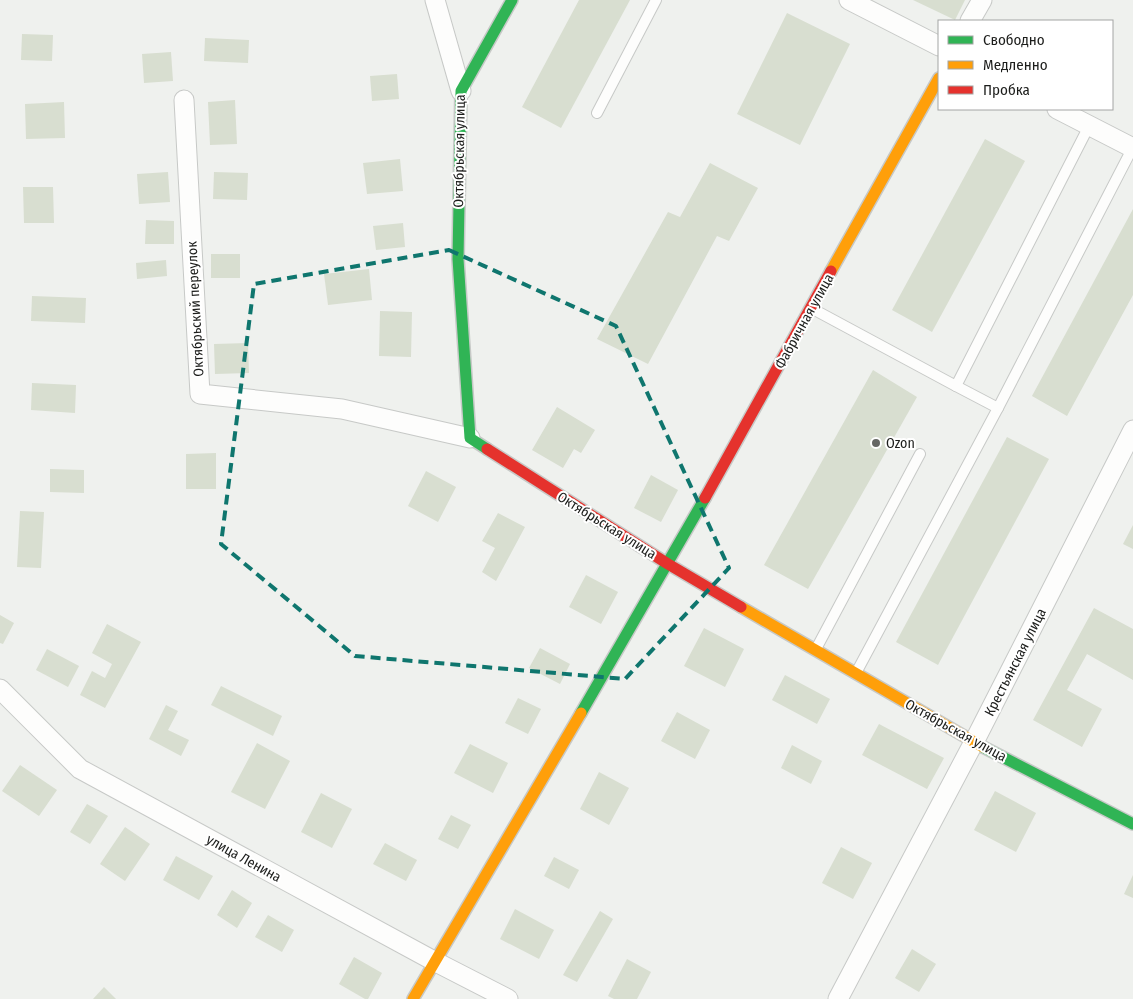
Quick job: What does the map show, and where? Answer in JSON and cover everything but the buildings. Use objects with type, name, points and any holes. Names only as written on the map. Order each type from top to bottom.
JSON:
[{"type":"street","name":"Октябрьская улица","points":[[435,0],[461,91],[458,259],[470,438],[668,564],[974,742],[1133,824]]},
{"type":"street","points":[[461,91],[512,0]]},
{"type":"street","points":[[849,0],[938,45]]},
{"type":"street","points":[[971,20],[982,0]]},
{"type":"street","name":"Фабричная улица","points":[[413,999],[668,564],[938,80]]},
{"type":"street","name":"Октябрьский переулок","points":[[184,100],[200,394],[342,409],[470,438]]},
{"type":"street","points":[[1059,110],[1133,148]]},
{"type":"street","name":"Крестьянская улица","points":[[838,999],[974,742],[1133,430]]},
{"type":"street","name":"улица Ленина","points":[[0,689],[80,769],[434,961],[508,999]]},
{"type":"lane","points":[[597,113],[656,0]]},
{"type":"lane","points":[[956,386],[1089,126]]},
{"type":"lane","points":[[856,673],[998,408],[1133,148]]},
{"type":"lane","points":[[811,308],[998,408]]},
{"type":"lane","points":[[816,650],[920,454]]},
{"type":"highlighted area","points":[[449,250],[616,326],[729,568],[625,679],[355,656],[221,544],[254,284]]},
{"type":"traffic: fast","points":[[487,449],[470,438],[458,259],[461,91],[512,0]]},
{"type":"traffic: fast","points":[[581,713],[705,498]]},
{"type":"traffic: fast","points":[[983,747],[1133,824]]},
{"type":"traffic: slow","points":[[831,271],[938,80]]},
{"type":"traffic: slow","points":[[741,607],[983,747]]},
{"type":"traffic: slow","points":[[413,999],[581,713]]},
{"type":"traffic: jam","points":[[705,498],[831,271]]},
{"type":"traffic: jam","points":[[487,449],[668,564],[741,607]]},
{"type":"place","name":"Ozon","points":[[876,443]]}]
